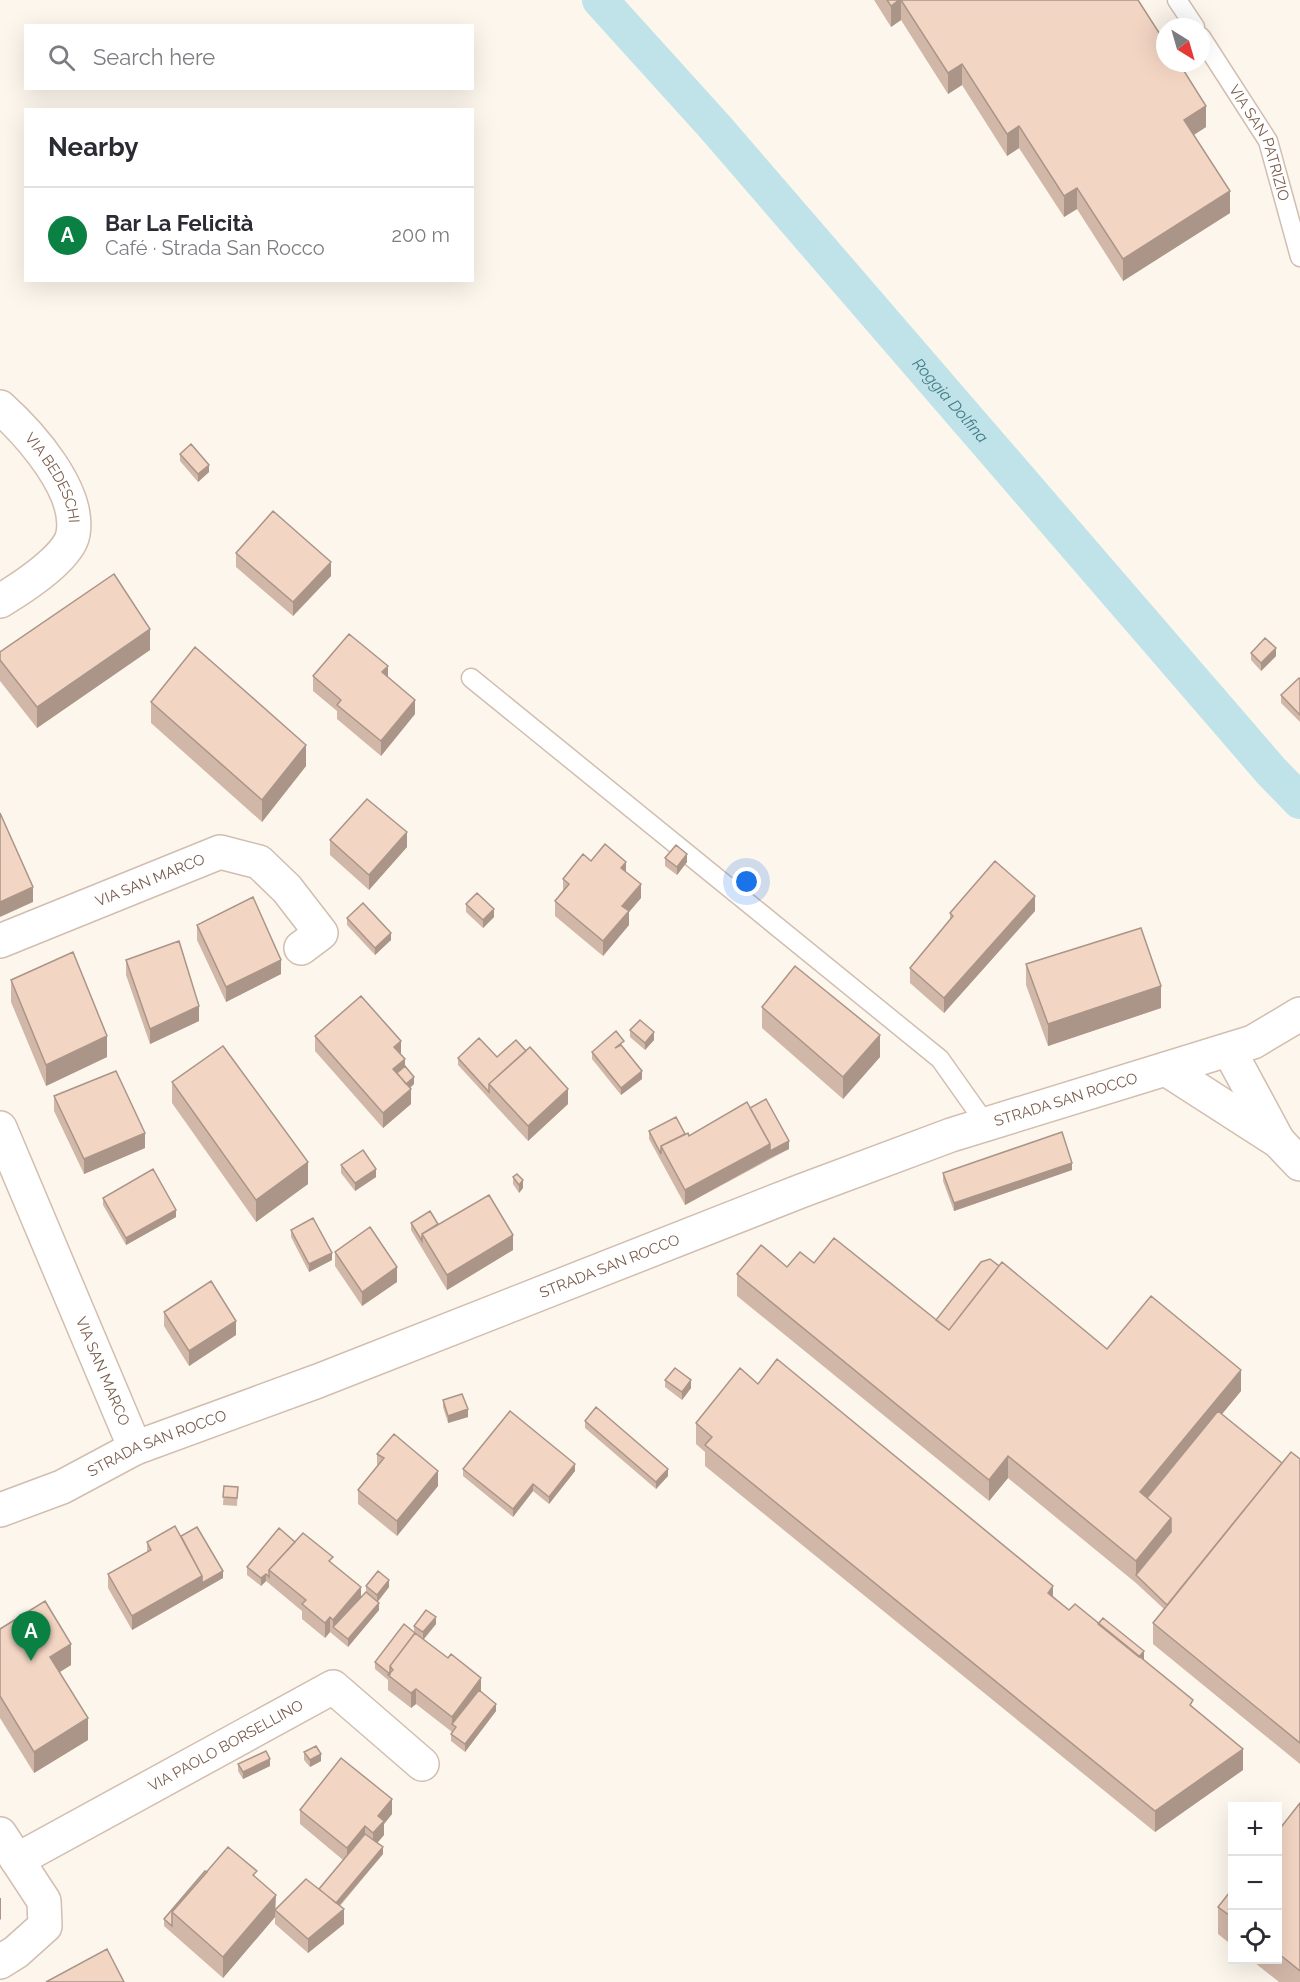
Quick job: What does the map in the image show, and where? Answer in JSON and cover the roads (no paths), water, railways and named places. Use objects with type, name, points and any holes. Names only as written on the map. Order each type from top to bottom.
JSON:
[{"type":"street","name":"VIA BEDESCHI","points":[[0,408],[39,448],[59,476],[70,502],[73,535],[54,562],[0,601]]},
{"type":"street","name":"VIA SAN MARCO","points":[[0,941],[220,852],[259,862],[287,889],[321,933],[301,948]]},
{"type":"street","name":"STRADA SAN ROCCO","points":[[0,1510],[62,1487],[135,1448],[318,1381],[801,1191],[986,1124],[1253,1042],[1300,1014]]},
{"type":"street","points":[[1229,1050],[1289,1153]]},
{"type":"street","points":[[1167,1069],[1289,1153]]},
{"type":"street","name":"VIA SAN MARCO","points":[[0,1128],[135,1448]]},
{"type":"street","name":"STRADA SAN ROCCO","points":[[0,1536],[62,1487]]},
{"type":"street","name":"VIA PAOLO BORSELLINO","points":[[9,1847],[333,1687],[422,1764]]},
{"type":"street","points":[[0,1962],[16,1952],[45,1926],[44,1901],[9,1847]]},
{"type":"lane","points":[[1177,0],[1189,18]]},
{"type":"lane","name":"VIA SAN PATRIZIO","points":[[1210,51],[1268,141],[1300,257]]},
{"type":"lane","points":[[471,678],[940,1059],[986,1124]]},
{"type":"waterway","name":"Roggia Dolfina","points":[[600,0],[715,127],[1271,771],[1300,801]]},
{"type":"place","name":"Bar La Felicità","points":[[31,1661]]}]
